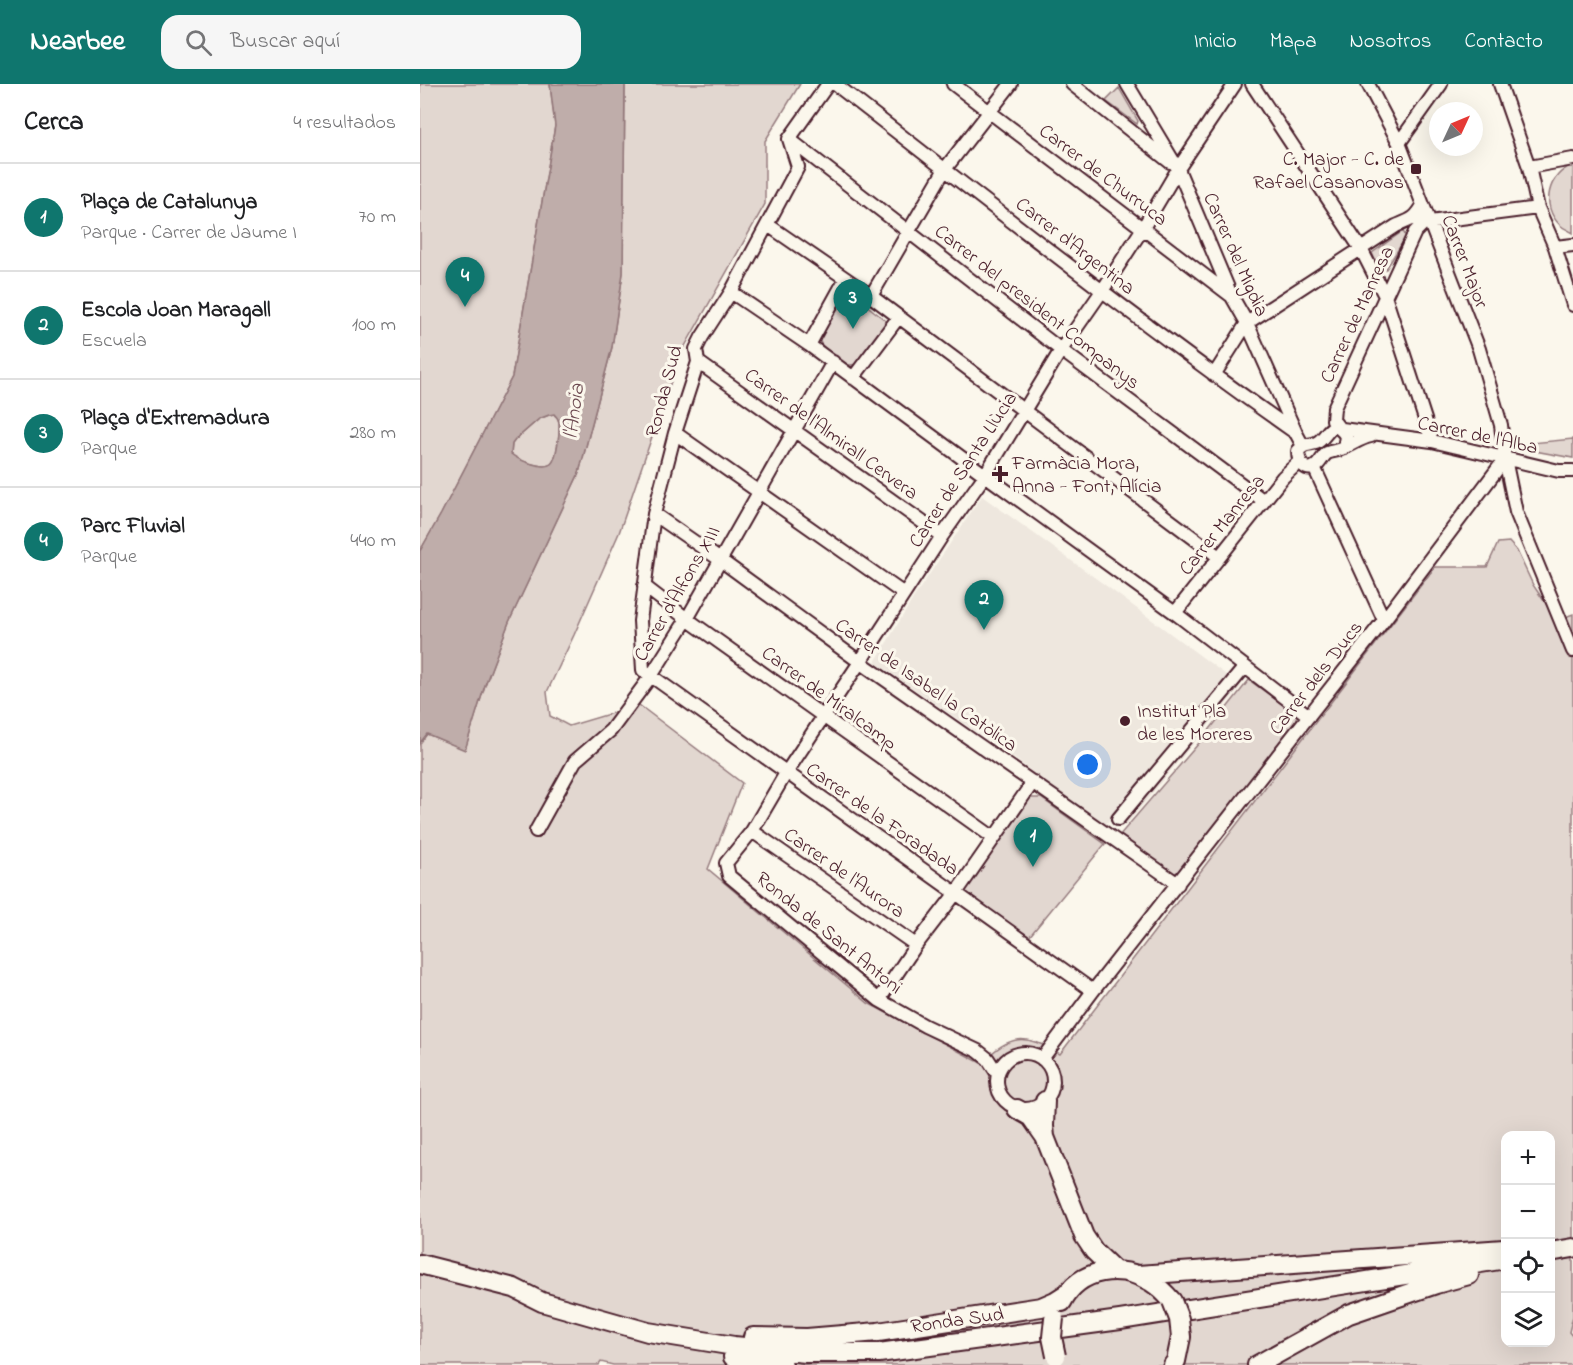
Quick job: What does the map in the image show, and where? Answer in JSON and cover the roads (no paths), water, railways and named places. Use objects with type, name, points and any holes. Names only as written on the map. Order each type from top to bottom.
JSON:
[{"type":"highway","points":[[1045,1101],[1045,1137]]},
{"type":"highway","points":[[1017,1109],[1031,1118],[1045,1137],[1084,1236],[1087,1253],[1082,1279]]},
{"type":"highway","points":[[1084,1236],[1094,1251],[1114,1270]]},
{"type":"highway","points":[[1138,1275],[1501,1248]]},
{"type":"highway","name":"Ronda Sud","points":[[420,1264],[514,1288],[542,1302],[648,1332],[734,1346],[806,1353],[879,1353],[1120,1320],[1501,1260]]},
{"type":"highway","points":[[1257,1365],[1349,1314],[1436,1284],[1501,1269]]},
{"type":"highway","points":[[542,1302],[734,1336],[807,1338],[878,1332],[1041,1307],[1055,1302],[1082,1279],[1099,1272],[1114,1270],[1138,1275],[1153,1282],[1172,1301],[1179,1318],[1181,1337],[1173,1365]]},
{"type":"highway","points":[[1058,1361],[1052,1337],[1054,1318],[1066,1294]]},
{"type":"highway","points":[[542,1302],[622,1335],[729,1357],[783,1365]]},
{"type":"street","points":[[789,139],[828,84]]},
{"type":"street","name":"Carrer d'Argentina","points":[[835,84],[1102,291],[1296,433]]},
{"type":"street","name":"Carrer de Churruca","points":[[953,84],[1231,295]]},
{"type":"street","points":[[871,296],[945,169],[1011,84]]},
{"type":"street","points":[[1072,84],[1178,169]]},
{"type":"street","name":"Carrer del Migdia","points":[[1127,84],[1178,169],[1231,295],[1247,323],[1303,446]]},
{"type":"street","name":"Carrer de Santa Llùcia","points":[[729,876],[726,863],[752,831],[786,773],[942,536],[985,475],[1061,350],[1102,291],[1178,169],[1235,84]]},
{"type":"street","points":[[1252,84],[1361,249],[1385,296],[1432,441]]},
{"type":"street","name":"Carrer Major","points":[[1368,84],[1399,143],[1479,349],[1501,425],[1505,459],[1516,512],[1573,651]]},
{"type":"street","points":[[1399,143],[1441,84]]},
{"type":"street","points":[[1500,84],[1529,167],[1538,208],[1555,247],[1573,305]]},
{"type":"street","name":"Ronda Sud","points":[[651,676],[643,670],[640,621],[644,586],[654,514],[675,433],[698,362],[696,349],[731,292],[798,167],[789,139]]},
{"type":"street","name":"Carrer del president Companys","points":[[789,139],[1061,350],[1264,501]]},
{"type":"street","points":[[1529,167],[1573,159]]},
{"type":"street","points":[[1214,375],[1247,323],[1396,226],[1419,214],[1423,205]]},
{"type":"street","points":[[1429,220],[1538,208]]},
{"type":"street","name":"Carrer de Manresa","points":[[1344,448],[1347,436],[1333,420],[1334,408],[1415,232],[1429,220]]},
{"type":"street","points":[[768,225],[871,296],[1219,557]]},
{"type":"street","points":[[1396,226],[1409,227],[1415,232]]},
{"type":"street","points":[[1555,247],[1573,245]]},
{"type":"street","points":[[809,345],[845,280]]},
{"type":"street","points":[[731,292],[809,345],[1175,613],[1309,716]]},
{"type":"street","points":[[853,378],[898,318]]},
{"type":"street","name":"Carrer de l'Almirall Cervera","points":[[698,362],[942,536]]},
{"type":"street","name":"Carrer d'Alfons XIII","points":[[536,831],[574,761],[611,730],[651,676],[687,619],[832,362]]},
{"type":"street","points":[[1340,429],[1331,428],[1319,441],[1303,446],[1298,451],[1299,462],[1304,467],[1314,467],[1384,620]]},
{"type":"street","name":"Carrer de l'Alba","points":[[1340,429],[1432,441],[1559,471],[1573,471]]},
{"type":"street","points":[[675,433],[904,594]]},
{"type":"street","name":"Carrer de l'Alba","points":[[1314,467],[1326,454],[1344,448],[1354,441],[1376,435]]},
{"type":"street","name":"Carrer dels Ducs","points":[[1042,1059],[1384,620],[1505,459]]},
{"type":"street","name":"Carrer Manresa","points":[[1175,613],[1283,477],[1299,462]]},
{"type":"street","name":"Carrer de Isabel la Catòlica","points":[[654,514],[860,662],[1178,884]]},
{"type":"street","name":"Carrer de Miralcamp","points":[[644,586],[994,838]]},
{"type":"street","points":[[1118,819],[1244,668]]},
{"type":"street","name":"Carrer de la Foradada","points":[[651,676],[1093,991]]},
{"type":"street","points":[[879,1000],[1033,782]]},
{"type":"street","name":"Carrer de l'Aurora","points":[[752,831],[916,945]]},
{"type":"street","name":"Ronda de Sant Antoni","points":[[729,876],[879,1000],[925,1026],[978,1051],[988,1059],[997,1073]]},
{"type":"street","points":[[1016,1054],[1034,1054],[1042,1059],[1052,1074],[1051,1093],[1045,1101],[1032,1109],[1017,1109],[1009,1105],[1002,1099],[996,1082],[1001,1065],[1016,1054]]},
{"type":"water","name":"l'Anoia","points":[[550,84],[625,84],[623,273],[612,347],[579,473],[509,622],[485,685],[465,750],[427,734],[420,743],[420,551],[512,377],[555,126]],"holes":[[[554,414],[559,422],[555,457],[551,464],[537,465],[511,454],[515,440],[539,419]]]},
{"type":"place","name":"C. Major - C. de Rafael Casanovas","points":[[1416,169]]},
{"type":"place","name":"Parc Fluvial","points":[[465,307]]},
{"type":"place","name":"Plaça d'Extremadura","points":[[853,329]]},
{"type":"place","name":"Farmàcia Mora, Anna - Font, Alícia","points":[[1000,474]]},
{"type":"place","name":"Escola Joan Maragall","points":[[984,630]]},
{"type":"place","name":"Institut Pla de les Moreres","points":[[1125,721]]},
{"type":"place","name":"Plaça de Catalunya","points":[[1033,867]]}]
